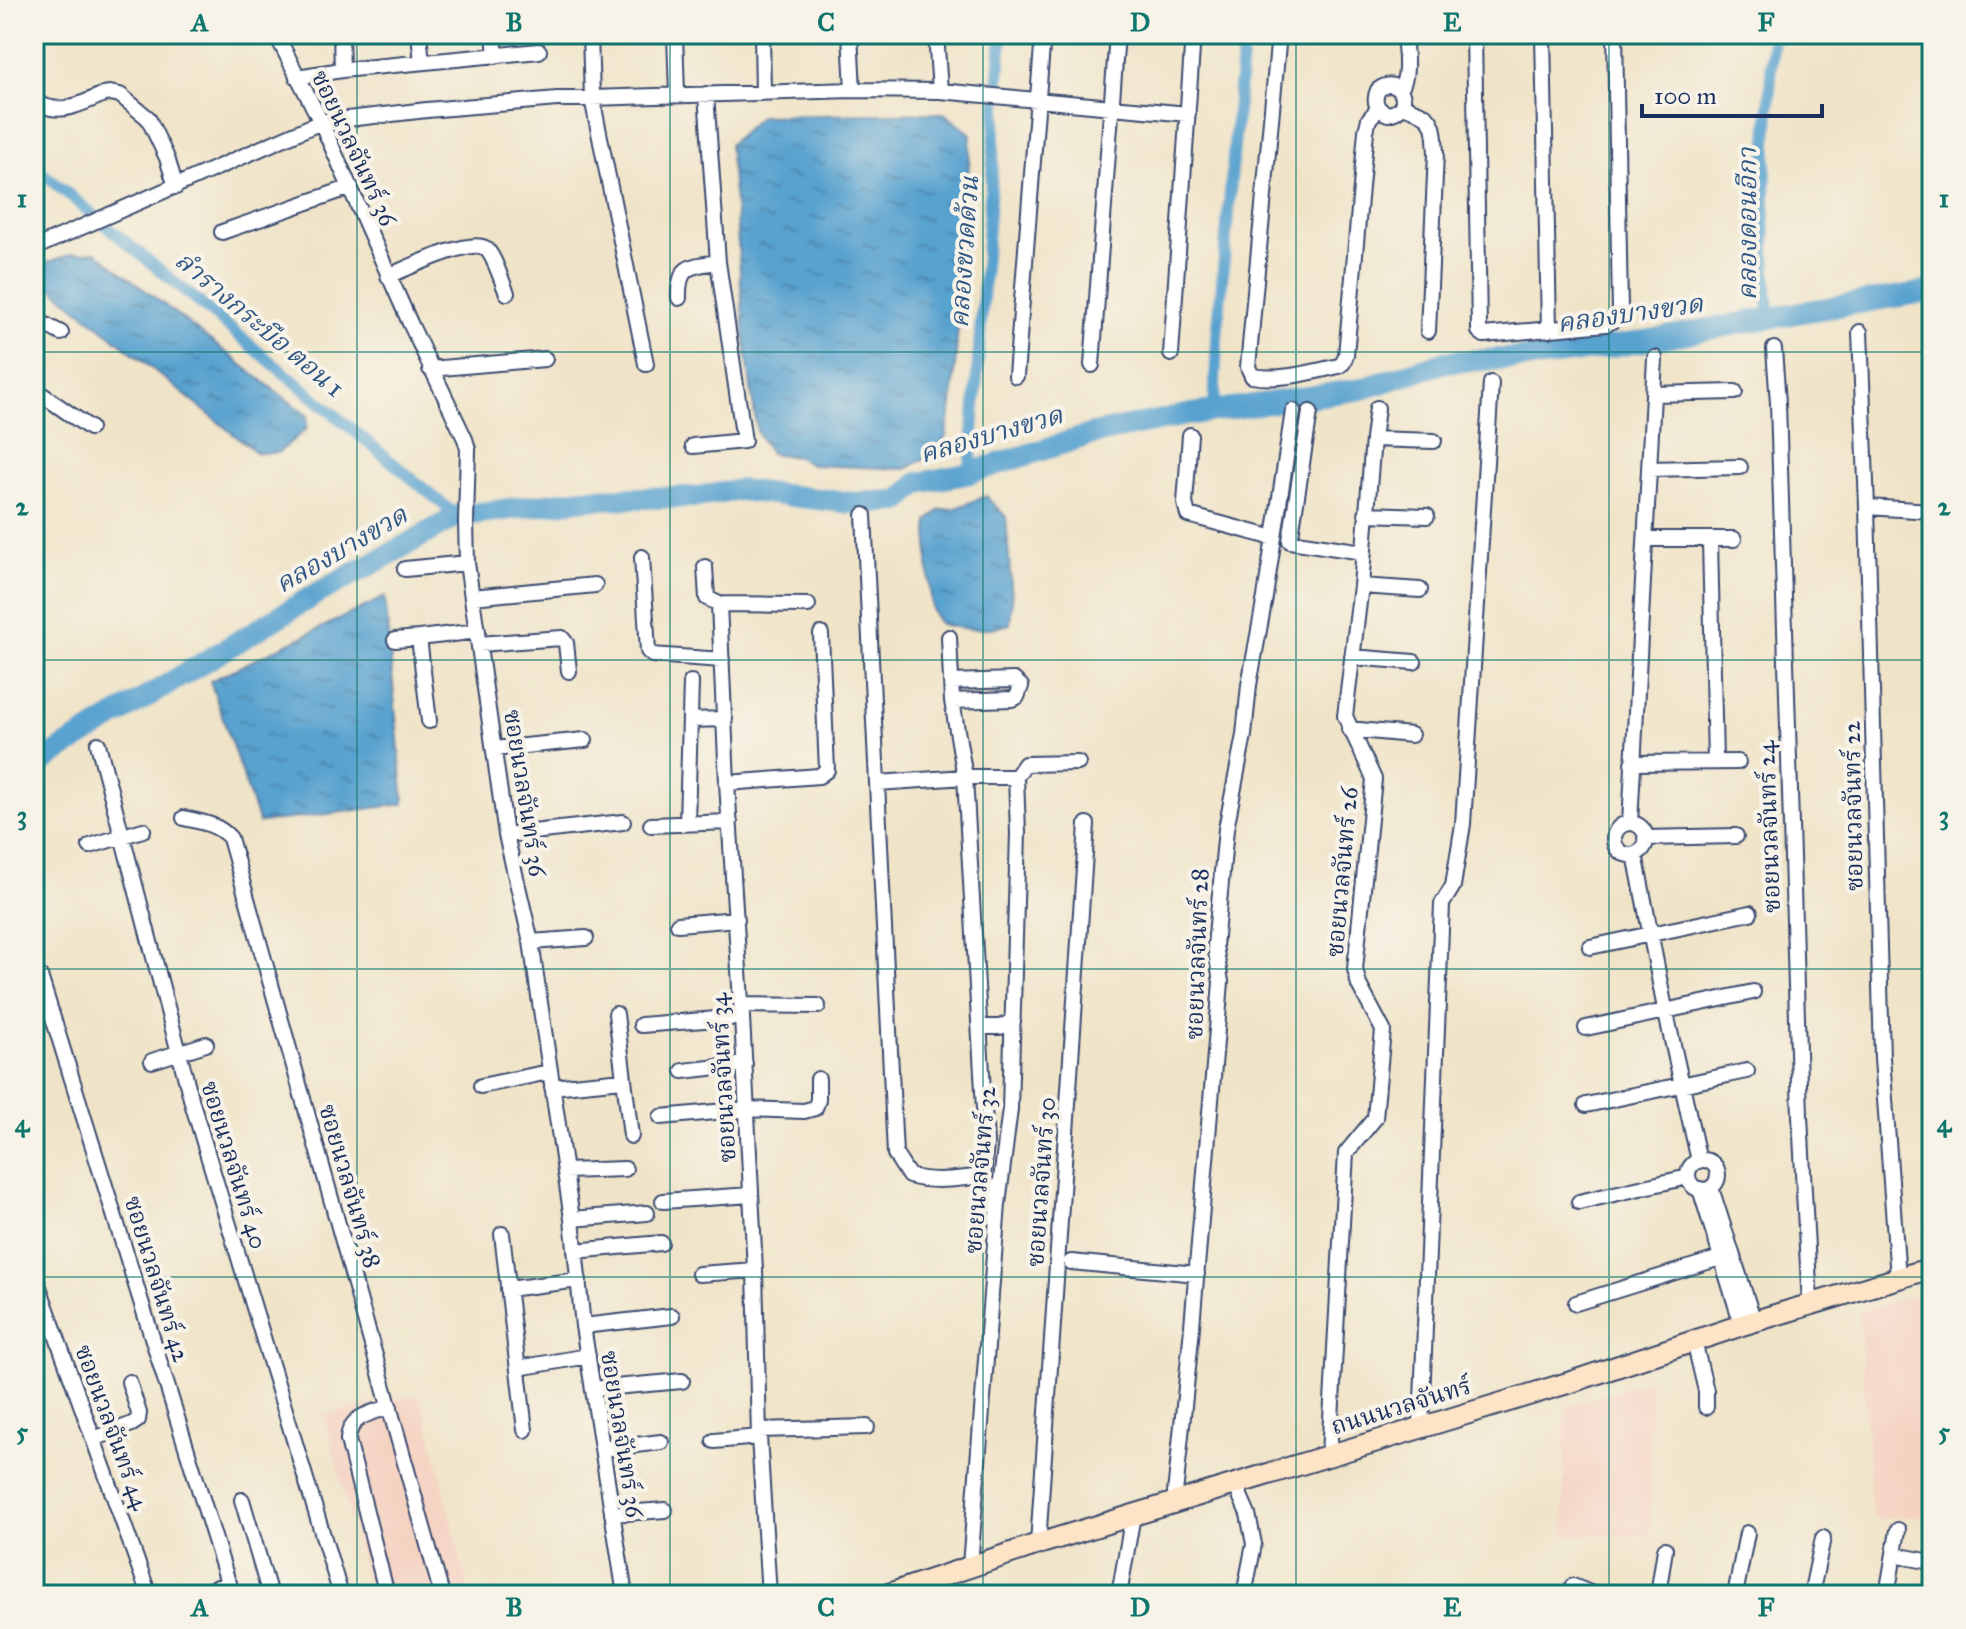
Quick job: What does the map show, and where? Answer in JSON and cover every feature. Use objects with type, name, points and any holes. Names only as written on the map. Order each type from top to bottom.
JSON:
[{"type":"main road","name":"ถนนนวลจันทร์","points":[[891,1594],[1038,1544],[1571,1382],[1932,1268]]},
{"type":"street","name":"ซอยนวลจันทร์ 36","points":[[276,34],[321,122],[430,369],[465,439],[468,461],[467,563],[506,835],[531,942],[572,1219],[583,1326],[625,1595]]},
{"type":"street","points":[[341,34],[342,70]]},
{"type":"street","points":[[419,34],[422,62]]},
{"type":"street","points":[[494,34],[496,56]]},
{"type":"street","points":[[590,34],[592,98],[646,364]]},
{"type":"street","points":[[675,34],[677,94]]},
{"type":"street","points":[[762,34],[763,93]]},
{"type":"street","points":[[850,34],[853,90]]},
{"type":"street","points":[[936,34],[940,91]]},
{"type":"street","points":[[1016,376],[1043,34]]},
{"type":"street","points":[[1092,365],[1117,34]]},
{"type":"street","points":[[1171,354],[1193,34]]},
{"type":"street","points":[[1279,34],[1248,367],[1252,376],[1279,377],[1307,373],[1343,363],[1366,131],[1369,119],[1378,109]]},
{"type":"street","points":[[1400,90],[1406,73],[1404,34]]},
{"type":"street","points":[[1474,34],[1479,331],[1484,335],[1606,324],[1618,318],[1615,34]]},
{"type":"street","points":[[1543,34],[1549,330]]},
{"type":"street","points":[[297,77],[539,51]]},
{"type":"street","points":[[1389,85],[1400,90],[1404,101],[1398,111],[1388,114],[1378,109],[1375,103],[1378,90],[1389,85]]},
{"type":"street","points":[[34,248],[321,122],[557,99],[853,90],[940,91],[1188,114]]},
{"type":"street","points":[[34,100],[49,109],[63,110],[104,94],[120,95],[148,118],[167,158],[176,187]]},
{"type":"street","points":[[693,446],[744,441],[718,262],[706,94]]},
{"type":"street","points":[[1402,106],[1424,113],[1435,133],[1428,331]]},
{"type":"street","points":[[222,232],[351,187]]},
{"type":"street","points":[[388,276],[448,252],[477,245],[490,253],[507,293]]},
{"type":"street","points":[[679,298],[679,283],[684,270],[718,262]]},
{"type":"street","points":[[34,319],[61,333]]},
{"type":"street","name":"ซอยนวลจันทร์ 22","points":[[1860,332],[1882,1058],[1898,1278]]},
{"type":"street","name":"ซอยนวลจันทร์ 24","points":[[1774,349],[1810,1305]]},
{"type":"street","points":[[1630,823],[1655,358]]},
{"type":"street","points":[[430,369],[545,359]]},
{"type":"street","points":[[1421,1426],[1442,904],[1453,886],[1463,824],[1491,383]]},
{"type":"street","points":[[34,389],[90,428]]},
{"type":"street","points":[[1653,394],[1735,392]]},
{"type":"street","name":"ซอยนวลจันทร์ 26","points":[[1329,1455],[1346,1153],[1375,1118],[1383,1030],[1359,985],[1355,969],[1374,779],[1345,716],[1361,586],[1377,408]]},
{"type":"street","name":"ซอยนวลจันทร์ 28","points":[[1174,1503],[1221,982],[1215,946],[1220,884],[1226,829],[1244,735],[1249,685],[1293,411]]},
{"type":"street","points":[[1310,412],[1290,541],[1363,552]]},
{"type":"street","points":[[1190,435],[1185,500],[1188,515],[1274,538]]},
{"type":"street","points":[[1373,439],[1434,441]]},
{"type":"street","points":[[1649,469],[1740,467]]},
{"type":"street","points":[[1867,507],[1932,511]]},
{"type":"street","points":[[1366,514],[1427,516]]},
{"type":"street","points":[[864,515],[895,1154],[909,1176],[914,1178],[950,1180],[983,1176]]},
{"type":"street","points":[[1646,539],[1734,539]]},
{"type":"street","points":[[1710,540],[1715,762]]},
{"type":"street","points":[[642,557],[648,651],[657,656],[722,660]]},
{"type":"street","points":[[405,569],[467,563]]},
{"type":"street","name":"ซอยนวลจันทร์ 34","points":[[705,567],[707,598],[719,604],[745,1064],[759,1434],[769,1595]]},
{"type":"street","points":[[472,597],[595,585]]},
{"type":"street","points":[[1361,586],[1420,590]]},
{"type":"street","points":[[719,604],[808,605]]},
{"type":"street","points":[[727,783],[819,776],[827,770],[821,634]]},
{"type":"street","points":[[949,637],[952,701],[965,777],[986,1143],[983,1176],[998,1204]]},
{"type":"street","points":[[419,638],[429,721]]},
{"type":"street","points":[[395,640],[562,638],[566,643],[569,671]]},
{"type":"street","points":[[1352,657],[1414,662]]},
{"type":"street","points":[[951,682],[1014,680],[1021,686],[1017,697],[1012,699],[952,701]]},
{"type":"street","points":[[687,823],[691,682]]},
{"type":"street","points":[[690,720],[725,719]]},
{"type":"street","points":[[1349,729],[1411,735]]},
{"type":"street","points":[[494,749],[585,740]]},
{"type":"street","name":"ซอยนวลจันทร์ 40","points":[[98,744],[178,1053],[341,1595]]},
{"type":"street","points":[[1632,763],[1738,762]]},
{"type":"street","points":[[878,783],[1016,777],[1025,764],[1078,763]]},
{"type":"street","name":"ซอยนวลจันทร์ 32","points":[[970,1566],[998,1204],[1010,1109],[1018,833],[1016,777]]},
{"type":"street","name":"ซอยนวลจันทร์ 38","points":[[184,818],[212,825],[230,838],[442,1595]]},
{"type":"street","points":[[506,835],[623,822]]},
{"type":"street","points":[[651,825],[730,822]]},
{"type":"street","points":[[1630,823],[1641,827],[1645,838],[1643,847],[1635,854],[1624,853],[1614,841],[1616,830],[1630,823]]},
{"type":"street","name":"ซอยนวลจันทร์ 30","points":[[1038,1544],[1087,824]]},
{"type":"street","points":[[90,846],[143,830]]},
{"type":"street","points":[[1645,838],[1736,836]]},
{"type":"street","points":[[1635,854],[1699,1161]]},
{"type":"street","points":[[1590,947],[1750,913]]},
{"type":"street","points":[[678,924],[737,919]]},
{"type":"street","points":[[531,942],[586,938]]},
{"type":"street","name":"ซอยนวลจันทร์ 42","points":[[40,976],[231,1589]]},
{"type":"street","points":[[1586,1028],[1753,992]]},
{"type":"street","points":[[641,1025],[742,1011],[818,1006]]},
{"type":"street","points":[[616,1014],[631,1136]]},
{"type":"street","points":[[980,1027],[1000,1027],[1013,1021]]},
{"type":"street","points":[[152,1061],[206,1044]]},
{"type":"street","points":[[683,1071],[745,1064]]},
{"type":"street","points":[[1586,1105],[1747,1071]]},
{"type":"street","points":[[481,1086],[549,1072]]},
{"type":"street","points":[[661,1117],[747,1109],[804,1111],[815,1108],[818,1079]]},
{"type":"street","points":[[552,1087],[623,1080]]},
{"type":"street","points":[[1699,1161],[1711,1162],[1717,1170],[1717,1180],[1705,1188],[1693,1186],[1688,1177],[1690,1168],[1699,1161]]},
{"type":"street","points":[[565,1171],[625,1169]]},
{"type":"street","points":[[1579,1202],[1688,1177]]},
{"type":"street","points":[[1705,1188],[1720,1258],[1748,1324]]},
{"type":"street","points":[[1705,1188],[1748,1324]]},
{"type":"street","points":[[663,1201],[751,1195]]},
{"type":"street","points":[[572,1219],[647,1213]]},
{"type":"street","points":[[502,1234],[525,1430]]},
{"type":"street","points":[[575,1251],[661,1243]]},
{"type":"street","points":[[1576,1303],[1720,1258]]},
{"type":"street","points":[[1071,1262],[1197,1274]]},
{"type":"street","points":[[699,1274],[755,1270]]},
{"type":"street","name":"ซอยนวลจันทร์ 44","points":[[34,1273],[149,1595]]},
{"type":"street","points":[[508,1289],[579,1280]]},
{"type":"street","points":[[583,1326],[672,1316]]},
{"type":"street","points":[[1694,1341],[1706,1391],[1706,1407]]},
{"type":"street","points":[[518,1368],[588,1356]]},
{"type":"street","points":[[593,1389],[682,1381]]},
{"type":"street","points":[[94,1439],[138,1420],[139,1413],[129,1382]]},
{"type":"street","points":[[387,1595],[348,1440],[350,1428],[356,1421],[390,1407]]},
{"type":"street","points":[[714,1441],[759,1434],[867,1427]]},
{"type":"street","points":[[602,1449],[661,1442]]},
{"type":"street","points":[[1235,1484],[1248,1514],[1254,1544],[1244,1595]]},
{"type":"street","points":[[242,1500],[270,1595]]},
{"type":"street","points":[[612,1514],[665,1510]]},
{"type":"street","points":[[1119,1595],[1133,1515]]},
{"type":"street","points":[[1887,1595],[1898,1530]]},
{"type":"street","points":[[1735,1595],[1747,1533]]},
{"type":"street","points":[[1811,1595],[1823,1538]]},
{"type":"street","points":[[1658,1595],[1665,1549]]},
{"type":"street","points":[[1894,1555],[1932,1562]]},
{"type":"street","points":[[1573,1586],[1595,1595]]},
{"type":"street","points":[[196,1595],[231,1589]]},
{"type":"shaded area","points":[[1932,1290],[1932,1515],[1872,1519],[1859,1312]]},
{"type":"shaded area","points":[[1650,1381],[1650,1535],[1563,1535],[1565,1407]]},
{"type":"shaded area","points":[[421,1395],[470,1595],[370,1595],[324,1415]]},
{"type":"water","points":[[944,113],[971,134],[952,405],[946,436],[935,453],[906,469],[811,465],[797,457],[770,453],[757,432],[745,342],[729,145],[760,116]]},
{"type":"water","points":[[96,252],[308,416],[306,429],[278,453],[257,453],[37,276],[43,264],[71,254]]},
{"type":"water","points":[[986,496],[1006,517],[1012,599],[1010,624],[975,629],[940,624],[932,611],[928,521],[940,510],[956,508]]},
{"type":"water","points":[[385,597],[404,804],[259,823],[210,681]]},
{"type":"waterway","name":"คลองขวดด้วน","points":[[970,473],[1002,34]]},
{"type":"waterway","points":[[1214,410],[1217,338],[1244,34]]},
{"type":"waterway","name":"คลองดอนอีกา","points":[[1770,318],[1765,212],[1773,34]]},
{"type":"waterway","name":"ลำรางกระบือ ตอน 1","points":[[34,166],[457,516]]},
{"type":"waterway","name":"คลองบางขวด","points":[[34,768],[316,594],[457,516],[585,499],[696,497],[739,490],[852,503],[899,501],[918,483],[966,474],[1093,434],[1186,415],[1362,389],[1445,362],[1541,357],[1617,346],[1932,291]]}]
